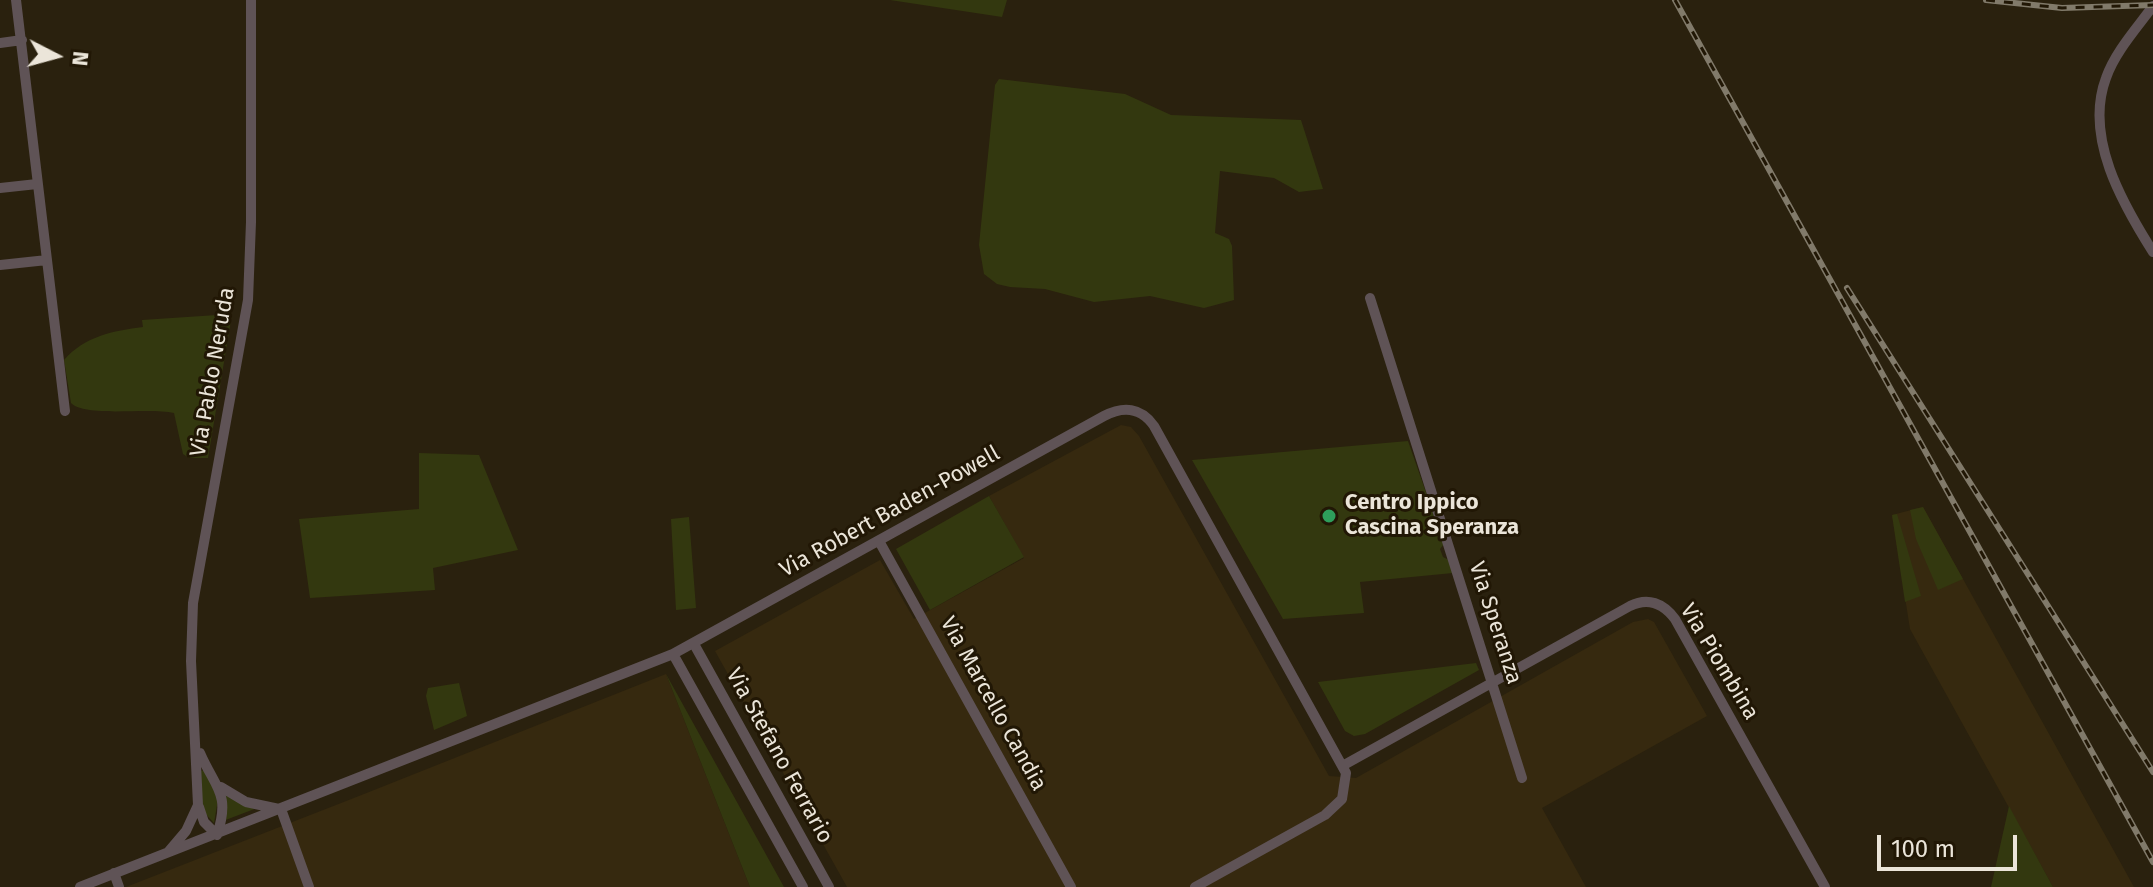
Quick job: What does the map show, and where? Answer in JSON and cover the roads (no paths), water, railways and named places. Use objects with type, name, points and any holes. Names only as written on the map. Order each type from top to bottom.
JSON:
[{"type":"street","points":[[16,0],[65,411]]},
{"type":"street","name":"Via Pablo Neruda","points":[[198,805],[198,748],[191,661],[193,603],[242,343],[249,279],[251,0]]},
{"type":"street","points":[[2153,6],[2107,76],[2098,122],[2105,155],[2153,252]]},
{"type":"street","points":[[0,43],[22,40]]},
{"type":"street","points":[[0,188],[37,184]]},
{"type":"street","points":[[0,265],[47,260]]},
{"type":"street","name":"Via Speranza","points":[[1370,298],[1522,778]]},
{"type":"street","name":"Via Robert Baden-Powell","points":[[80,887],[673,654],[1108,413],[1124,409],[1138,412],[1151,422],[1344,765]]},
{"type":"street","name":"Via Marcello Candia","points":[[879,541],[1071,887]]},
{"type":"street","name":"Via Piombina","points":[[1344,765],[1636,603],[1651,602],[1663,606],[1675,619],[1825,887]]},
{"type":"street","name":"Via Stefano Ferrario","points":[[694,644],[829,887]]},
{"type":"street","name":"Via Stefano Ferrario","points":[[673,654],[803,887]]},
{"type":"street","points":[[198,748],[221,787],[224,812],[217,835],[204,822],[198,805]]},
{"type":"street","points":[[1195,887],[1325,815],[1346,791],[1344,765]]},
{"type":"street","points":[[221,787],[246,802],[281,809],[309,887]]},
{"type":"street","points":[[168,852],[186,831],[198,805]]},
{"type":"street","points":[[114,873],[119,887]]},
{"type":"railway","points":[[1675,0],[2153,862]]},
{"type":"railway","points":[[1986,0],[2062,8],[2153,5]]},
{"type":"railway","points":[[1847,288],[2153,772]]},
{"type":"place","name":"Centro Ippico Cascina Speranza","points":[[1329,516]]}]
